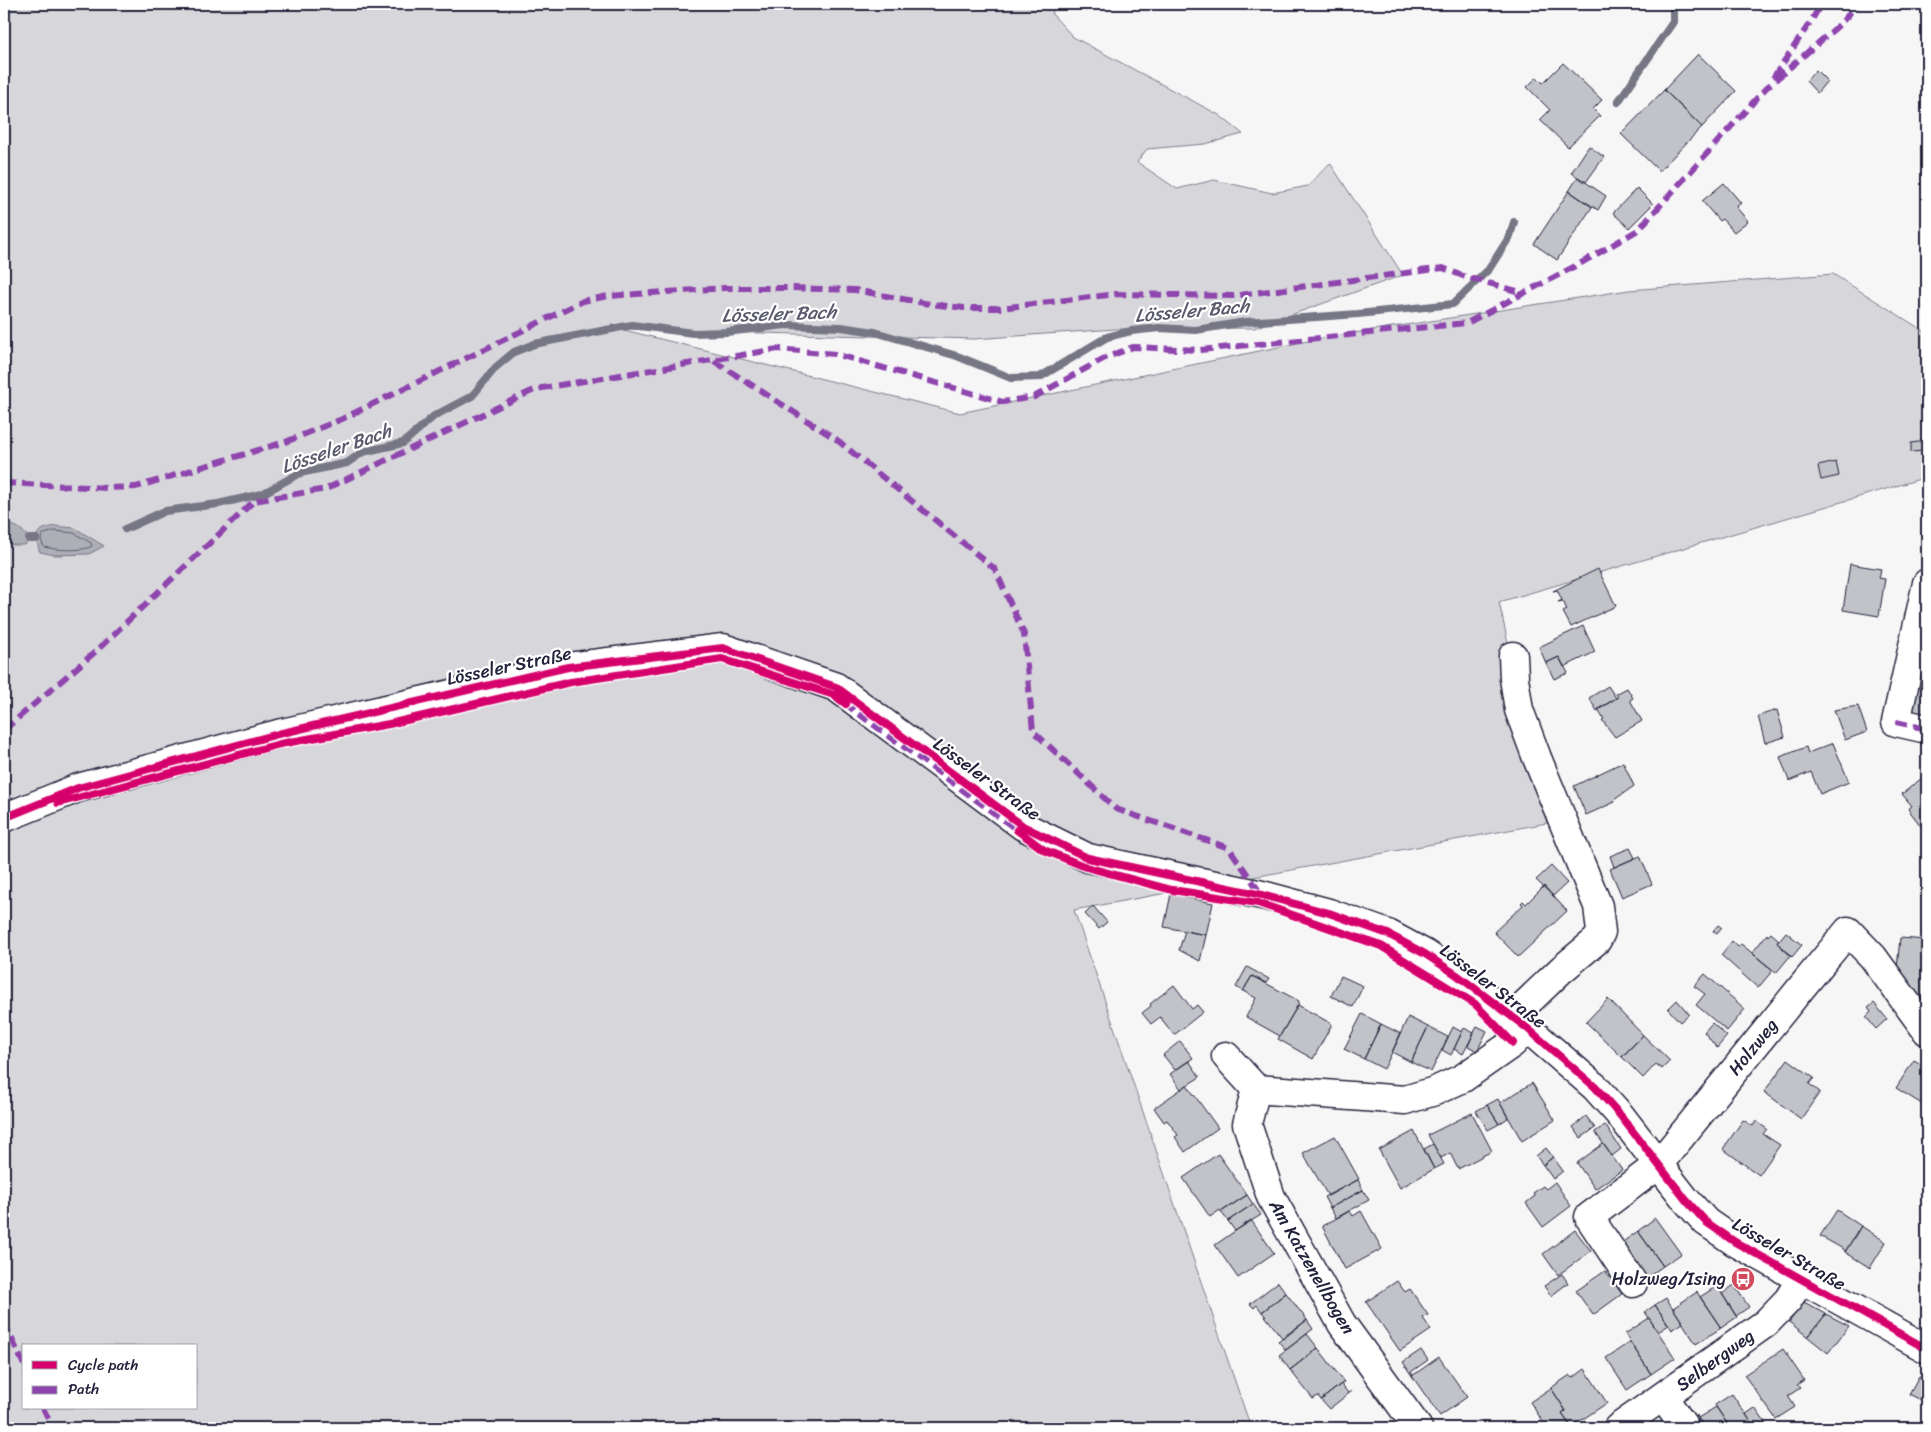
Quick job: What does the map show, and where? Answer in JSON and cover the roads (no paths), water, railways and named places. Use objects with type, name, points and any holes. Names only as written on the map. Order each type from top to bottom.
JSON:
[{"type":"street","points":[[1927,583],[1896,722],[1927,729]]},
{"type":"street","name":"Lösseler Straße","points":[[4,818],[78,788],[278,734],[568,667],[723,648],[836,687],[1023,826],[1088,858],[1262,894],[1358,922],[1388,934],[1425,954],[1457,975],[1520,1023],[1595,1087],[1620,1115],[1686,1200],[1706,1222],[1735,1242],[1927,1349]]},
{"type":"street","points":[[1226,1056],[1256,1089],[1405,1100],[1435,1091],[1463,1078],[1513,1043],[1520,1023],[1560,970],[1597,940],[1601,932],[1598,906],[1519,710],[1513,656]]},
{"type":"street","name":"Holzweg","points":[[1658,1165],[1848,931],[1873,958],[1927,1031]]},
{"type":"street","name":"Am Katzenellbogen","points":[[1256,1089],[1248,1124],[1271,1197],[1342,1324],[1418,1428]]},
{"type":"street","points":[[1633,1283],[1588,1217],[1658,1165]]},
{"type":"street","name":"Selbergweg","points":[[1618,1428],[1766,1323],[1788,1300],[1801,1279]]},
{"type":"street","points":[[1663,1397],[1685,1428]]},
{"type":"water","points":[[4,523],[15,526],[24,533],[29,539],[25,545],[12,545],[4,542]]},
{"type":"water","points":[[55,526],[75,528],[104,546],[89,554],[55,555],[40,552],[37,540],[38,533]]},
{"type":"waterway","name":"Lösseler Bach","points":[[1618,102],[1673,22],[1673,4]]},
{"type":"waterway","name":"Lösseler Bach","points":[[125,529],[165,511],[218,504],[262,494],[300,473],[347,463],[363,452],[403,443],[434,416],[472,396],[496,367],[514,352],[534,344],[632,325],[693,333],[726,332],[786,325],[841,327],[875,332],[957,356],[1011,378],[1040,377],[1107,337],[1131,331],[1159,328],[1196,330],[1245,322],[1358,314],[1453,304],[1489,269],[1510,236],[1514,222]]},
{"type":"waterway","name":"Lösseler Bach","points":[[29,539],[36,539]]},
{"type":"place","name":"Holzweg/Ising","points":[[1743,1279]]}]
